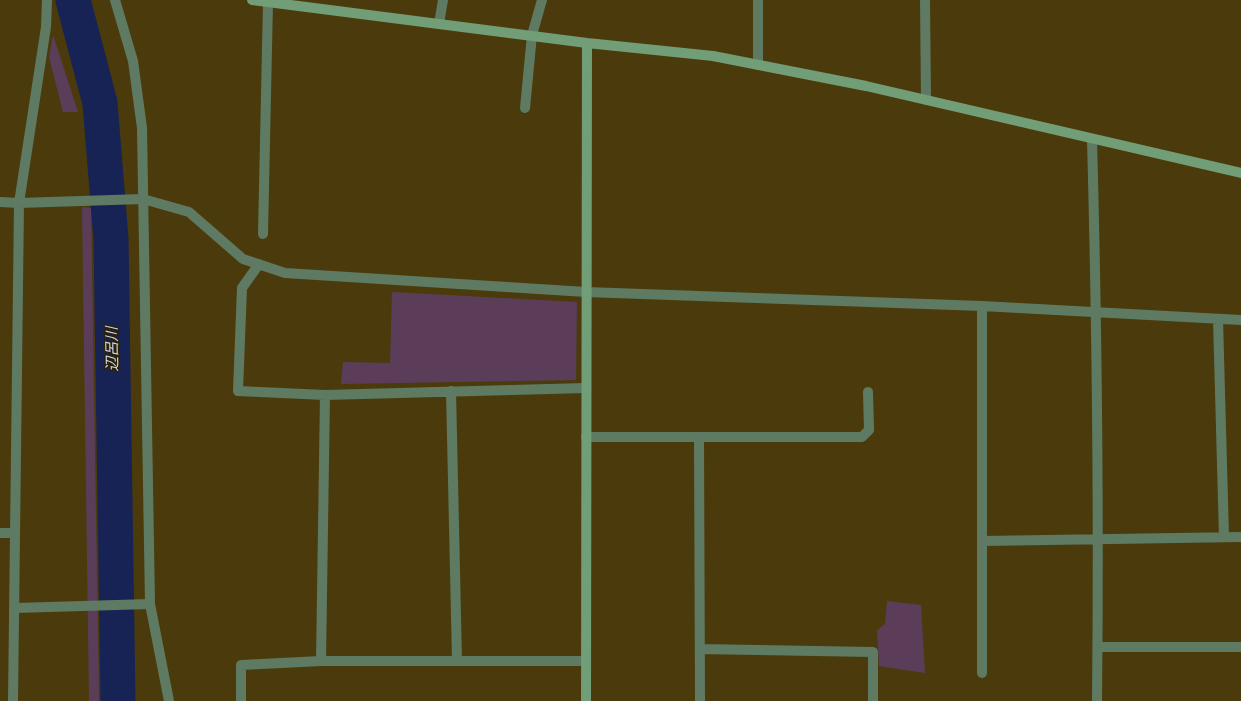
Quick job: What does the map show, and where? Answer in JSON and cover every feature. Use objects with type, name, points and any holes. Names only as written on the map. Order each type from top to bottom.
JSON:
[{"type":"street","points":[[14,701],[19,203],[46,27],[47,0]]},
{"type":"street","points":[[115,0],[133,61],[142,128],[150,604],[168,701]]},
{"type":"street","points":[[439,24],[443,0]]},
{"type":"street","points":[[526,108],[532,35],[542,0]]},
{"type":"street","points":[[758,0],[758,65]]},
{"type":"street","points":[[925,0],[926,100]]},
{"type":"street","points":[[263,234],[259,1],[587,43],[713,56],[866,86],[1241,173]]},
{"type":"street","points":[[586,701],[587,43]]},
{"type":"street","points":[[1092,139],[1097,313],[1099,538],[1097,701]]},
{"type":"street","points":[[0,202],[19,203],[143,199],[189,212],[243,259],[285,273],[586,292],[982,306],[1241,320]]},
{"type":"street","points":[[259,264],[242,288],[238,391],[326,395],[586,388]]},
{"type":"street","points":[[982,306],[982,674]]},
{"type":"street","points":[[1218,319],[1224,537]]},
{"type":"street","points":[[451,391],[457,661]]},
{"type":"street","points":[[586,437],[862,437],[869,430],[868,392]]},
{"type":"street","points":[[321,661],[326,395]]},
{"type":"street","points":[[699,437],[700,701]]},
{"type":"street","points":[[0,533],[15,533]]},
{"type":"street","points":[[982,541],[1241,537]]},
{"type":"street","points":[[14,608],[150,604]]},
{"type":"street","points":[[1098,647],[1241,647]]},
{"type":"street","points":[[700,649],[872,652],[873,701]]},
{"type":"street","points":[[241,701],[241,665],[321,661],[586,661]]},
{"type":"shaded area","points":[[53,35],[78,112],[63,112],[49,57]]},
{"type":"shaded area","points":[[82,207],[91,208],[99,701],[89,701]]},
{"type":"shaded area","points":[[392,292],[577,302],[576,380],[341,384],[343,362],[390,363]]},
{"type":"shaded area","points":[[887,601],[921,605],[925,673],[879,666],[877,630],[885,624]]},
{"type":"waterway","name":"辺呂川","points":[[73,0],[100,103],[111,239],[118,701]]}]
